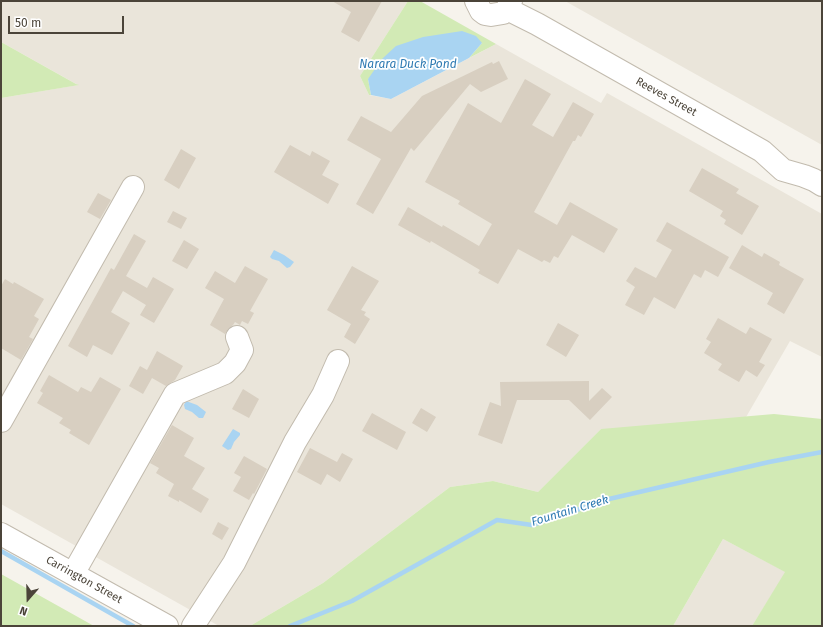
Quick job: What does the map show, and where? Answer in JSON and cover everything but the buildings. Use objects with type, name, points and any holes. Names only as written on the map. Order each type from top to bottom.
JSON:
[{"type":"street","points":[[476,1],[480,10],[491,16],[497,15],[509,5]]},
{"type":"street","name":"Reeves Street","points":[[509,5],[537,24],[762,151],[783,170],[804,176],[822,185]]},
{"type":"street","points":[[1,421],[133,187]]},
{"type":"street","points":[[69,572],[175,394],[225,373],[235,363],[242,350],[237,337]]},
{"type":"street","points":[[193,626],[234,563],[291,449],[324,395],[338,361]]},
{"type":"street","points":[[69,572],[155,411]]},
{"type":"street","name":"Carrington Street","points":[[1,534],[167,626]]},
{"type":"shaded area","points":[[1,1],[408,1],[360,76],[369,95],[391,99],[496,44],[601,103],[607,93],[822,214],[822,357],[790,341],[727,450],[601,429],[538,492],[493,481],[450,487],[323,583],[250,626],[219,626],[1,504],[1,98],[78,85],[1,42]]},
{"type":"shaded area","points":[[565,1],[822,1],[822,145]]},
{"type":"shaded area","points":[[723,539],[786,572],[752,626],[673,626]]},
{"type":"green space","points":[[408,1],[420,1],[496,44],[469,58],[482,43],[368,79],[371,95],[369,95],[360,76]]},
{"type":"green space","points":[[1,42],[76,84],[79,85],[1,98]]},
{"type":"green space","points":[[774,414],[822,419],[822,626],[752,626],[785,572],[723,539],[673,626],[250,626],[323,583],[450,487],[493,481],[538,492],[601,429]]},
{"type":"green space","points":[[1,574],[94,626],[1,626]]},
{"type":"water","name":"Narara Duck Pond","points":[[462,31],[476,36],[482,43],[469,58],[391,99],[371,95],[368,79],[382,59],[396,46],[423,37]]},
{"type":"water","points":[[274,250],[294,262],[290,267],[287,268],[279,261],[270,257]]},
{"type":"water","points":[[186,401],[197,405],[206,412],[203,418],[199,418],[192,412],[185,409],[184,405]]},
{"type":"water","points":[[233,429],[240,433],[240,435],[234,442],[231,449],[228,450],[222,446]]},
{"type":"waterway","name":"Fountain Creek","points":[[290,626],[352,601],[497,520],[532,525],[609,499],[769,462],[822,452]]},
{"type":"waterway","name":"Fountain Creek","points":[[1,551],[133,626]]}]
